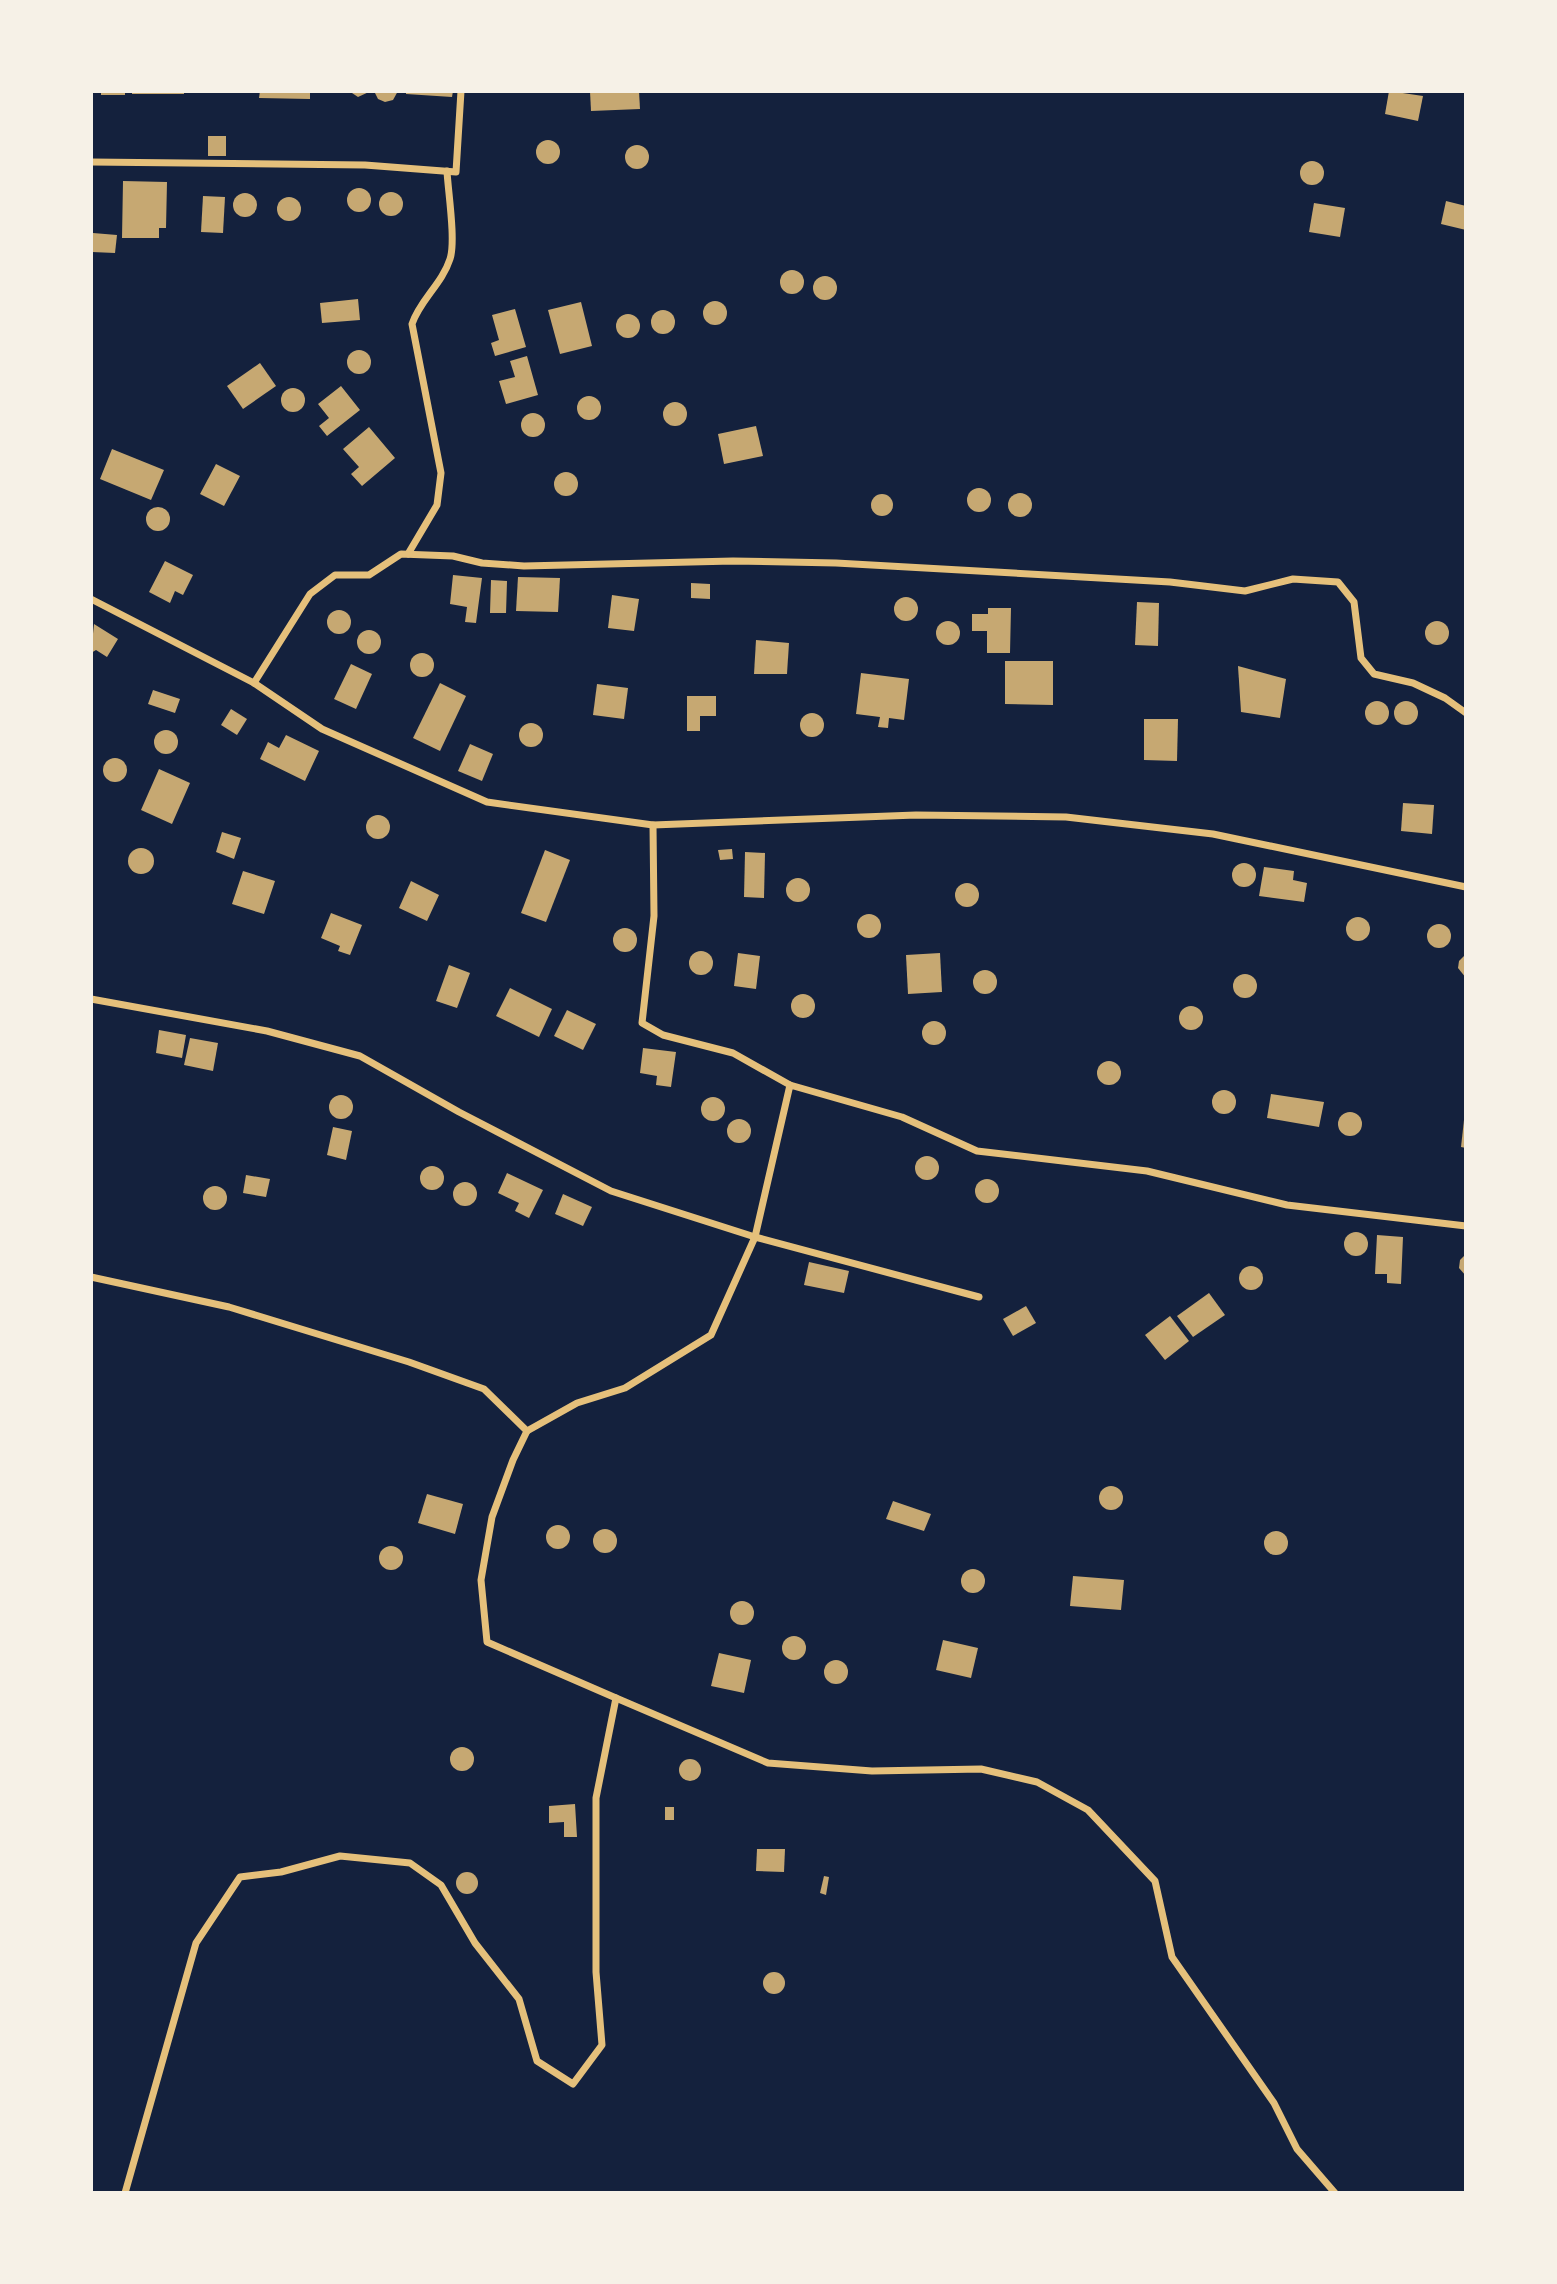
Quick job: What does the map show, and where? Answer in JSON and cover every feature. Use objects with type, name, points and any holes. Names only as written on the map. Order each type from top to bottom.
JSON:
[{"type":"street","points":[[91,162],[365,165],[456,172],[461,91]]},
{"type":"street","points":[[408,554],[437,505],[442,473],[412,324],[418,307],[434,290],[451,257],[447,171]]},
{"type":"street","points":[[254,684],[310,594],[335,575],[369,575],[401,554],[453,556],[482,563],[524,566],[733,561],[836,563],[1170,582],[1245,592],[1293,579],[1338,582],[1354,602],[1361,658],[1374,674],[1413,682],[1445,698],[1466,713]]},
{"type":"street","points":[[91,599],[254,684],[322,729],[487,802],[653,825],[916,815],[1066,817],[1213,834],[1466,887]]},
{"type":"street","points":[[653,825],[654,916],[642,1023],[663,1035],[733,1053],[790,1085],[855,1106],[902,1117],[977,1151],[1147,1171],[1287,1205],[1466,1226]]},
{"type":"street","points":[[91,999],[267,1031],[360,1056],[611,1191],[755,1237],[979,1297]]},
{"type":"street","points":[[790,1085],[755,1237],[711,1335],[625,1388],[576,1403],[527,1432],[513,1460],[492,1517],[481,1580],[487,1642],[768,1763],[872,1771],[981,1769],[1037,1782],[1088,1810],[1155,1881],[1172,1957],[1274,2103],[1297,2149],[1335,2193]]},
{"type":"street","points":[[91,1277],[229,1307],[409,1362],[484,1389],[527,1432]]},
{"type":"street","points":[[125,2193],[196,1943],[240,1877],[281,1872],[340,1856],[410,1863],[441,1885],[475,1943],[519,1999],[537,2061],[573,2084],[602,2045],[596,1972],[596,1798],[616,1698]]},
{"type":"building","points":[[101,91],[125,91],[125,95],[101,95]]},
{"type":"building","points":[[132,91],[184,91],[184,94],[132,94]]},
{"type":"building","points":[[260,91],[310,91],[310,99],[259,98]]},
{"type":"building","points":[[349,91],[371,91],[358,97]]},
{"type":"building","points":[[374,91],[398,91],[393,100],[385,102],[378,99]]},
{"type":"building","points":[[406,91],[453,91],[452,97],[406,94]]},
{"type":"building","points":[[590,91],[639,91],[640,109],[591,111]]},
{"type":"building","points":[[1389,91],[1423,96],[1418,121],[1385,114]]},
{"type":"building","points":[[208,136],[226,136],[226,156],[208,156]]},
{"type":"building","points":[[548,140],[557,143],[560,152],[557,161],[548,164],[539,161],[536,152],[539,143]]},
{"type":"building","points":[[637,145],[646,148],[649,157],[646,166],[637,169],[628,166],[625,157],[628,148]]},
{"type":"building","points":[[1312,161],[1321,164],[1324,173],[1321,182],[1312,185],[1303,182],[1300,173],[1303,164]]},
{"type":"building","points":[[123,181],[167,182],[166,228],[159,228],[159,238],[122,238]]},
{"type":"building","points":[[359,188],[368,191],[371,200],[368,209],[359,212],[350,209],[347,200],[350,191]]},
{"type":"building","points":[[391,192],[400,195],[403,204],[400,213],[391,216],[382,213],[379,204],[382,195]]},
{"type":"building","points":[[245,193],[254,196],[257,205],[254,214],[245,217],[236,214],[233,205],[236,196]]},
{"type":"building","points":[[203,196],[225,197],[223,233],[201,232]]},
{"type":"building","points":[[289,197],[298,200],[301,209],[298,218],[289,221],[280,218],[277,209],[280,200]]},
{"type":"building","points":[[1446,201],[1466,206],[1466,230],[1441,224]]},
{"type":"building","points":[[1314,203],[1345,208],[1340,237],[1309,232]]},
{"type":"building","points":[[93,233],[117,235],[115,253],[92,252]]},
{"type":"building","points":[[792,270],[801,273],[804,282],[801,291],[792,294],[783,291],[780,282],[783,273]]},
{"type":"building","points":[[825,276],[834,279],[837,288],[834,297],[825,300],[816,297],[813,288],[816,279]]},
{"type":"building","points":[[358,299],[360,320],[322,323],[320,303]]},
{"type":"building","points":[[715,301],[724,304],[727,313],[724,322],[715,325],[706,322],[703,313],[706,304]]},
{"type":"building","points":[[581,302],[592,346],[560,354],[548,310]]},
{"type":"building","points":[[515,309],[526,347],[495,356],[491,343],[499,340],[492,315]]},
{"type":"building","points":[[663,310],[672,313],[675,322],[672,331],[663,334],[654,331],[651,322],[654,313]]},
{"type":"building","points":[[628,314],[637,317],[640,326],[637,335],[628,338],[619,335],[616,326],[619,317]]},
{"type":"building","points":[[359,350],[368,353],[371,362],[368,371],[359,374],[350,371],[347,362],[350,353]]},
{"type":"building","points":[[527,356],[538,395],[506,404],[499,381],[515,377],[510,361]]},
{"type":"building","points":[[260,363],[276,386],[243,409],[227,386]]},
{"type":"building","points":[[341,386],[360,410],[327,436],[319,426],[329,418],[318,404]]},
{"type":"building","points":[[293,388],[302,391],[305,400],[302,409],[293,412],[284,409],[281,400],[284,391]]},
{"type":"building","points":[[589,396],[598,399],[601,408],[598,417],[589,420],[580,417],[577,408],[580,399]]},
{"type":"building","points":[[675,402],[684,405],[687,414],[684,423],[675,426],[666,423],[663,414],[666,405]]},
{"type":"building","points":[[533,413],[542,416],[545,425],[542,434],[533,437],[524,434],[521,425],[524,416]]},
{"type":"building","points":[[756,426],[763,456],[724,464],[718,434]]},
{"type":"building","points":[[369,427],[395,458],[362,486],[351,474],[359,467],[343,449]]},
{"type":"building","points":[[112,449],[164,470],[151,500],[100,479]]},
{"type":"building","points":[[216,464],[240,476],[224,506],[200,494]]},
{"type":"building","points":[[566,472],[575,475],[578,484],[575,493],[566,496],[557,493],[554,484],[557,475]]},
{"type":"building","points":[[979,488],[988,491],[991,500],[988,509],[979,512],[970,509],[967,500],[970,491]]},
{"type":"building","points":[[1020,493],[1029,496],[1032,505],[1029,514],[1020,517],[1011,514],[1008,505],[1011,496]]},
{"type":"building","points":[[882,494],[890,497],[893,505],[890,513],[882,516],[874,513],[871,505],[874,497]]},
{"type":"building","points":[[158,507],[167,510],[170,519],[167,528],[158,531],[149,528],[146,519],[149,510]]},
{"type":"building","points":[[165,561],[193,575],[183,595],[175,591],[170,603],[149,592]]},
{"type":"building","points":[[453,575],[482,578],[476,623],[465,622],[467,607],[450,604]]},
{"type":"building","points":[[518,577],[560,578],[558,612],[516,611]]},
{"type":"building","points":[[491,580],[507,581],[506,613],[490,613]]},
{"type":"building","points":[[691,583],[710,584],[710,599],[691,598]]},
{"type":"building","points":[[612,595],[639,599],[634,631],[608,628]]},
{"type":"building","points":[[906,597],[915,600],[918,609],[915,618],[906,621],[897,618],[894,609],[897,600]]},
{"type":"building","points":[[1137,602],[1159,603],[1158,646],[1135,645]]},
{"type":"building","points":[[988,608],[1011,608],[1010,653],[987,653],[987,631],[972,631],[972,614],[988,614]]},
{"type":"building","points":[[339,610],[348,613],[351,622],[348,631],[339,634],[330,631],[327,622],[330,613]]},
{"type":"building","points":[[948,621],[957,624],[960,633],[957,642],[948,645],[939,642],[936,633],[939,624]]},
{"type":"building","points":[[1437,621],[1446,624],[1449,633],[1446,642],[1437,645],[1428,642],[1425,633],[1428,624]]},
{"type":"building","points":[[94,624],[118,639],[107,657],[96,650],[91,653]]},
{"type":"building","points":[[369,630],[378,633],[381,642],[378,651],[369,654],[360,651],[357,642],[360,633]]},
{"type":"building","points":[[756,640],[789,643],[787,674],[754,674]]},
{"type":"building","points":[[422,653],[431,656],[434,665],[431,674],[422,677],[413,674],[410,665],[413,656]]},
{"type":"building","points":[[1005,661],[1053,661],[1053,705],[1005,704]]},
{"type":"building","points":[[351,664],[372,674],[356,709],[334,699]]},
{"type":"building","points":[[1238,666],[1286,679],[1280,718],[1241,712]]},
{"type":"building","points":[[861,673],[909,679],[904,720],[889,718],[888,728],[878,727],[880,717],[856,714]]},
{"type":"building","points":[[440,683],[466,696],[440,751],[413,738]]},
{"type":"building","points":[[597,684],[628,688],[624,719],[593,715]]},
{"type":"building","points":[[153,690],[180,699],[175,713],[148,704]]},
{"type":"building","points":[[687,696],[716,696],[716,716],[700,716],[700,731],[687,731]]},
{"type":"building","points":[[1377,701],[1386,704],[1389,713],[1386,722],[1377,725],[1368,722],[1365,713],[1368,704]]},
{"type":"building","points":[[1406,701],[1415,704],[1418,713],[1415,722],[1406,725],[1397,722],[1394,713],[1397,704]]},
{"type":"building","points":[[231,709],[247,719],[237,735],[221,725]]},
{"type":"building","points":[[812,713],[821,716],[824,725],[821,734],[812,737],[803,734],[800,725],[803,716]]},
{"type":"building","points":[[1144,719],[1178,719],[1177,761],[1144,760]]},
{"type":"building","points":[[531,723],[540,726],[543,735],[540,744],[531,747],[522,744],[519,735],[522,726]]},
{"type":"building","points":[[166,730],[175,733],[178,742],[175,751],[166,754],[157,751],[154,742],[157,733]]},
{"type":"building","points":[[286,735],[319,751],[305,781],[260,759],[268,742],[279,748]]},
{"type":"building","points":[[470,744],[493,754],[482,781],[458,771]]},
{"type":"building","points":[[115,758],[123,762],[127,770],[123,778],[115,782],[107,778],[103,770],[107,762]]},
{"type":"building","points":[[159,769],[190,783],[172,824],[141,810]]},
{"type":"building","points":[[1403,803],[1434,805],[1432,834],[1401,831]]},
{"type":"building","points":[[378,815],[387,818],[390,827],[387,836],[378,839],[369,836],[366,827],[369,818]]},
{"type":"building","points":[[222,832],[241,838],[234,859],[216,852]]},
{"type":"building","points":[[141,848],[150,852],[154,861],[150,870],[141,874],[132,870],[128,861],[132,852]]},
{"type":"building","points":[[732,849],[733,859],[720,860],[718,850]]},
{"type":"building","points":[[545,850],[570,860],[546,922],[521,913]]},
{"type":"building","points":[[745,852],[765,853],[764,898],[744,897]]},
{"type":"building","points":[[1244,863],[1253,866],[1256,875],[1253,884],[1244,887],[1235,884],[1232,875],[1235,866]]},
{"type":"building","points":[[1264,867],[1294,871],[1293,880],[1307,883],[1304,902],[1259,896]]},
{"type":"building","points":[[243,871],[275,881],[264,914],[232,904]]},
{"type":"building","points":[[798,878],[807,881],[810,890],[807,899],[798,902],[789,899],[786,890],[789,881]]},
{"type":"building","points":[[411,881],[439,895],[427,921],[399,908]]},
{"type":"building","points":[[967,883],[976,886],[979,895],[976,904],[967,907],[958,904],[955,895],[958,886]]},
{"type":"building","points":[[331,913],[362,925],[350,955],[338,951],[340,946],[321,938]]},
{"type":"building","points":[[869,914],[878,917],[881,926],[878,935],[869,938],[860,935],[857,926],[860,917]]},
{"type":"building","points":[[1358,917],[1367,920],[1370,929],[1367,938],[1358,941],[1349,938],[1346,929],[1349,920]]},
{"type":"building","points":[[1439,924],[1448,927],[1451,936],[1448,945],[1439,948],[1430,945],[1427,936],[1430,927]]},
{"type":"building","points":[[625,928],[634,931],[637,940],[634,949],[625,952],[616,949],[613,940],[616,931]]},
{"type":"building","points":[[701,951],[710,954],[713,963],[710,972],[701,975],[692,972],[689,963],[692,954]]},
{"type":"building","points":[[738,953],[760,956],[756,989],[734,986]]},
{"type":"building","points":[[940,953],[942,992],[908,994],[906,955]]},
{"type":"building","points":[[1466,954],[1466,978],[1458,968],[1459,961]]},
{"type":"building","points":[[449,965],[470,973],[457,1008],[436,1001]]},
{"type":"building","points":[[985,970],[994,973],[997,982],[994,991],[985,994],[976,991],[973,982],[976,973]]},
{"type":"building","points":[[1245,974],[1254,977],[1257,986],[1254,995],[1245,998],[1236,995],[1233,986],[1236,977]]},
{"type":"building","points":[[510,988],[552,1009],[539,1037],[496,1016]]},
{"type":"building","points":[[803,994],[812,997],[815,1006],[812,1015],[803,1018],[794,1015],[791,1006],[794,997]]},
{"type":"building","points":[[1191,1006],[1200,1009],[1203,1018],[1200,1027],[1191,1030],[1182,1027],[1179,1018],[1182,1009]]},
{"type":"building","points":[[567,1010],[596,1024],[583,1050],[554,1036]]},
{"type":"building","points":[[934,1021],[943,1024],[946,1033],[943,1042],[934,1045],[925,1042],[922,1033],[925,1024]]},
{"type":"building","points":[[159,1030],[186,1035],[182,1058],[156,1053]]},
{"type":"building","points":[[190,1038],[218,1043],[213,1071],[184,1065]]},
{"type":"building","points":[[643,1048],[676,1052],[671,1087],[656,1085],[657,1076],[640,1073]]},
{"type":"building","points":[[1109,1061],[1118,1064],[1121,1073],[1118,1082],[1109,1085],[1100,1082],[1097,1073],[1100,1064]]},
{"type":"building","points":[[1224,1090],[1233,1093],[1236,1102],[1233,1111],[1224,1114],[1215,1111],[1212,1102],[1215,1093]]},
{"type":"building","points":[[1271,1094],[1324,1102],[1319,1127],[1267,1118]]},
{"type":"building","points":[[341,1095],[350,1098],[353,1107],[350,1116],[341,1119],[332,1116],[329,1107],[332,1098]]},
{"type":"building","points":[[713,1097],[722,1100],[725,1109],[722,1118],[713,1121],[704,1118],[701,1109],[704,1100]]},
{"type":"building","points":[[1350,1112],[1359,1115],[1362,1124],[1359,1133],[1350,1136],[1341,1133],[1338,1124],[1341,1115]]},
{"type":"building","points":[[739,1119],[748,1122],[751,1131],[748,1140],[739,1143],[730,1140],[727,1131],[730,1122]]},
{"type":"building","points":[[1466,1120],[1466,1148],[1461,1147]]},
{"type":"building","points":[[333,1127],[352,1131],[346,1160],[327,1155]]},
{"type":"building","points":[[927,1156],[936,1159],[939,1168],[936,1177],[927,1180],[918,1177],[915,1168],[918,1159]]},
{"type":"building","points":[[432,1166],[441,1169],[444,1178],[441,1187],[432,1190],[423,1187],[420,1178],[423,1169]]},
{"type":"building","points":[[507,1173],[543,1190],[529,1218],[515,1211],[519,1203],[498,1193]]},
{"type":"building","points":[[246,1175],[270,1179],[266,1197],[243,1193]]},
{"type":"building","points":[[987,1179],[996,1182],[999,1191],[996,1200],[987,1203],[978,1200],[975,1191],[978,1182]]},
{"type":"building","points":[[465,1182],[474,1185],[477,1194],[474,1203],[465,1206],[456,1203],[453,1194],[456,1185]]},
{"type":"building","points":[[215,1186],[224,1189],[227,1198],[224,1207],[215,1210],[206,1207],[203,1198],[206,1189]]},
{"type":"building","points":[[563,1194],[592,1207],[583,1226],[555,1214]]},
{"type":"building","points":[[1356,1232],[1365,1235],[1368,1244],[1365,1253],[1356,1256],[1347,1253],[1344,1244],[1347,1235]]},
{"type":"building","points":[[1377,1235],[1403,1237],[1401,1284],[1387,1283],[1387,1274],[1375,1274]]},
{"type":"building","points":[[1466,1254],[1466,1276],[1459,1268],[1460,1260]]},
{"type":"building","points":[[809,1262],[849,1271],[844,1293],[804,1285]]},
{"type":"building","points":[[1251,1266],[1260,1269],[1263,1278],[1260,1287],[1251,1290],[1242,1287],[1239,1278],[1242,1269]]},
{"type":"building","points":[[1209,1293],[1225,1315],[1193,1337],[1177,1316]]},
{"type":"building","points":[[1026,1306],[1036,1323],[1013,1336],[1003,1319]]},
{"type":"building","points":[[1170,1316],[1189,1341],[1165,1360],[1145,1335]]},
{"type":"building","points":[[1111,1486],[1120,1489],[1123,1498],[1120,1507],[1111,1510],[1102,1507],[1099,1498],[1102,1489]]},
{"type":"building","points":[[427,1494],[463,1504],[455,1534],[418,1523]]},
{"type":"building","points":[[893,1501],[931,1514],[924,1531],[886,1519]]},
{"type":"building","points":[[558,1525],[567,1528],[570,1537],[567,1546],[558,1549],[549,1546],[546,1537],[549,1528]]},
{"type":"building","points":[[605,1529],[614,1532],[617,1541],[614,1550],[605,1553],[596,1550],[593,1541],[596,1532]]},
{"type":"building","points":[[1276,1531],[1285,1534],[1288,1543],[1285,1552],[1276,1555],[1267,1552],[1264,1543],[1267,1534]]},
{"type":"building","points":[[391,1546],[400,1549],[403,1558],[400,1567],[391,1570],[382,1567],[379,1558],[382,1549]]},
{"type":"building","points":[[973,1569],[982,1572],[985,1581],[982,1590],[973,1593],[964,1590],[961,1581],[964,1572]]},
{"type":"building","points":[[1073,1576],[1124,1580],[1121,1610],[1070,1606]]},
{"type":"building","points":[[742,1601],[751,1604],[754,1613],[751,1622],[742,1625],[733,1622],[730,1613],[733,1604]]},
{"type":"building","points":[[794,1636],[803,1639],[806,1648],[803,1657],[794,1660],[785,1657],[782,1648],[785,1639]]},
{"type":"building","points":[[943,1640],[978,1648],[971,1678],[936,1670]]},
{"type":"building","points":[[719,1653],[751,1660],[744,1693],[711,1686]]},
{"type":"building","points":[[836,1660],[845,1663],[848,1672],[845,1681],[836,1684],[827,1681],[824,1672],[827,1663]]},
{"type":"building","points":[[462,1747],[471,1750],[474,1759],[471,1768],[462,1771],[453,1768],[450,1759],[453,1750]]},
{"type":"building","points":[[690,1759],[698,1762],[701,1770],[698,1778],[690,1781],[682,1778],[679,1770],[682,1762]]},
{"type":"building","points":[[575,1804],[577,1837],[564,1837],[564,1822],[549,1823],[549,1806]]},
{"type":"building","points":[[665,1807],[674,1807],[674,1820],[665,1820]]},
{"type":"building","points":[[757,1849],[785,1849],[784,1872],[756,1871]]},
{"type":"building","points":[[467,1872],[475,1875],[478,1883],[475,1891],[467,1894],[459,1891],[456,1883],[459,1875]]},
{"type":"building","points":[[824,1876],[829,1877],[826,1895],[820,1893]]},
{"type":"building","points":[[774,1972],[782,1975],[785,1983],[782,1991],[774,1994],[766,1991],[763,1983],[766,1975]]}]
